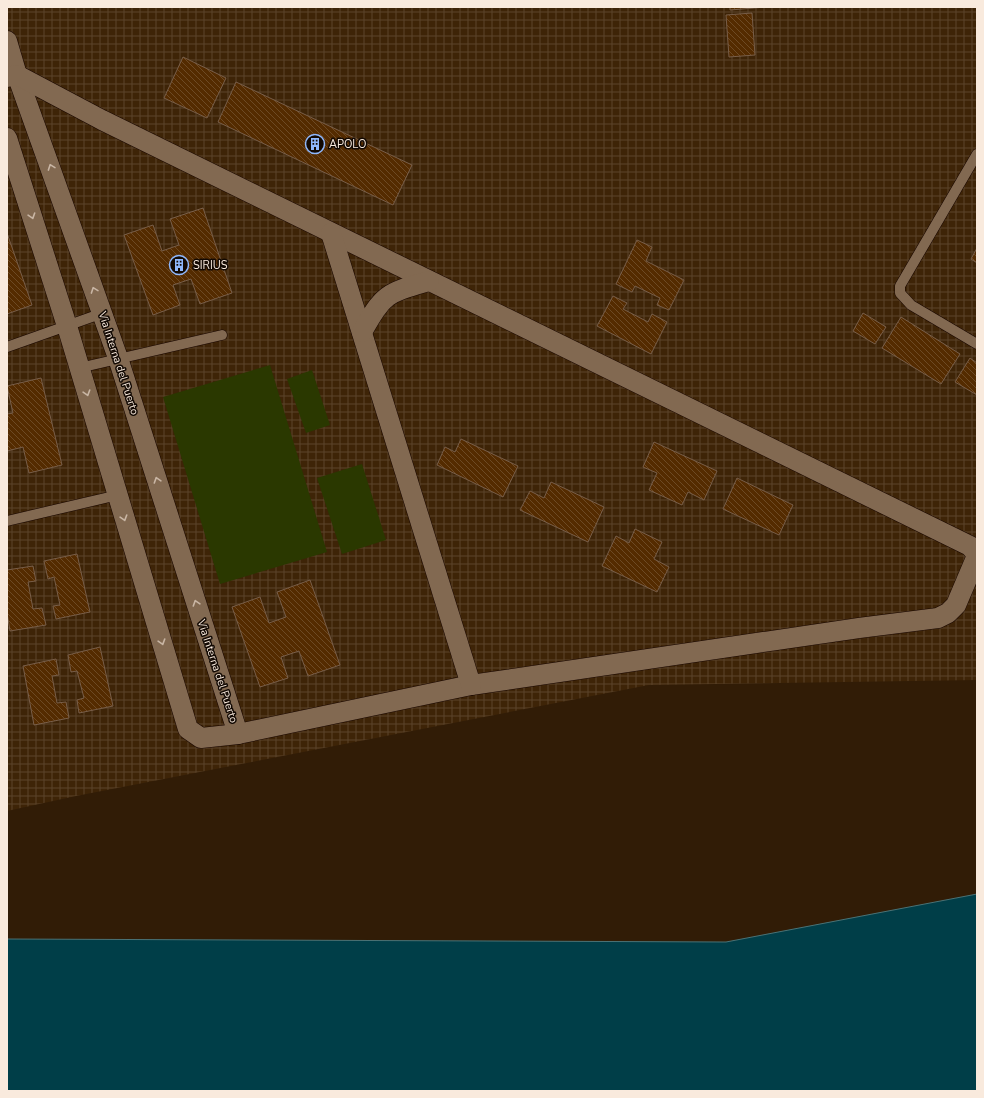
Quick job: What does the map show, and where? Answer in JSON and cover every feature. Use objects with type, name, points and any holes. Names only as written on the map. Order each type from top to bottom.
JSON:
[{"type":"street","name":"Via Interna del Puerto","points":[[7,41],[12,76],[103,313],[238,734],[201,738],[188,729],[67,326],[7,138]]},
{"type":"street","points":[[12,76],[970,546],[975,552],[976,558],[956,605],[948,613],[938,618],[859,628],[471,685],[238,734]]},
{"type":"street","points":[[331,233],[471,685]]},
{"type":"street","points":[[362,332],[375,309],[387,295],[398,290],[429,281]]},
{"type":"lane","points":[[977,154],[900,286],[900,293],[911,305],[977,344]]},
{"type":"lane","points":[[7,347],[103,313]]},
{"type":"lane","points":[[79,368],[222,335]]},
{"type":"lane","points":[[7,521],[118,495]]},
{"type":"shaded area","points":[[7,7],[977,7],[977,680],[649,685],[76,796],[7,811]]},
{"type":"green space","points":[[270,365],[327,552],[220,584],[163,397]]},
{"type":"green space","points":[[312,370],[330,425],[306,433],[287,379]]},
{"type":"green space","points":[[362,464],[386,540],[342,554],[317,478]]},
{"type":"water","points":[[977,894],[977,1091],[7,1091],[7,939],[726,942]]},
{"type":"building","points":[[730,7],[766,7],[730,10]]},
{"type":"building","points":[[752,13],[755,55],[729,57],[726,15]]},
{"type":"building","points":[[183,57],[226,78],[207,118],[164,98]]},
{"type":"building","name":"APOLO","points":[[236,82],[412,165],[393,205],[218,122]]},
{"type":"building","name":"SIRIUS","points":[[203,208],[232,293],[200,304],[191,279],[173,285],[180,305],[153,315],[124,235],[153,225],[162,251],[179,245],[170,219]]},
{"type":"building","points":[[7,233],[32,305],[7,314]]},
{"type":"building","points":[[637,240],[652,247],[646,261],[684,280],[669,310],[657,305],[660,298],[635,286],[632,292],[616,284]]},
{"type":"building","points":[[977,248],[977,263],[971,259]]},
{"type":"building","points":[[613,296],[627,303],[623,309],[648,322],[652,314],[667,322],[651,354],[597,326]]},
{"type":"building","points":[[863,313],[886,327],[875,344],[853,331]]},
{"type":"building","points":[[901,317],[960,354],[941,384],[882,348]]},
{"type":"building","points":[[970,358],[977,363],[977,395],[955,382]]},
{"type":"building","points":[[41,378],[62,465],[29,473],[23,447],[7,451],[7,414],[13,413],[7,386]]},
{"type":"building","points":[[461,439],[518,466],[503,497],[437,465],[445,447],[455,452]]},
{"type":"building","points":[[654,442],[717,471],[704,500],[688,492],[682,505],[649,490],[657,473],[643,467]]},
{"type":"building","points":[[737,478],[793,505],[779,535],[723,509]]},
{"type":"building","points":[[551,482],[604,507],[588,542],[520,510],[530,491],[544,498]]},
{"type":"building","points":[[635,529],[662,542],[654,559],[669,567],[657,592],[602,566],[616,536],[629,543]]},
{"type":"building","points":[[77,554],[90,612],[56,619],[53,606],[60,605],[54,577],[48,579],[44,561]]},
{"type":"building","points":[[33,566],[36,581],[28,582],[33,609],[42,608],[46,625],[10,631],[7,613],[7,570]]},
{"type":"building","points":[[310,580],[340,665],[308,676],[299,651],[281,657],[288,678],[260,687],[232,607],[260,597],[269,623],[286,617],[277,592]]},
{"type":"building","points":[[100,647],[113,706],[79,713],[77,700],[84,698],[77,671],[71,672],[68,655]]},
{"type":"building","points":[[56,659],[59,675],[52,676],[57,703],[66,702],[69,718],[34,725],[23,666]]},
{"type":"place","name":"APOLO","points":[[315,144]]},
{"type":"place","name":"SIRIUS","points":[[179,265]]}]
